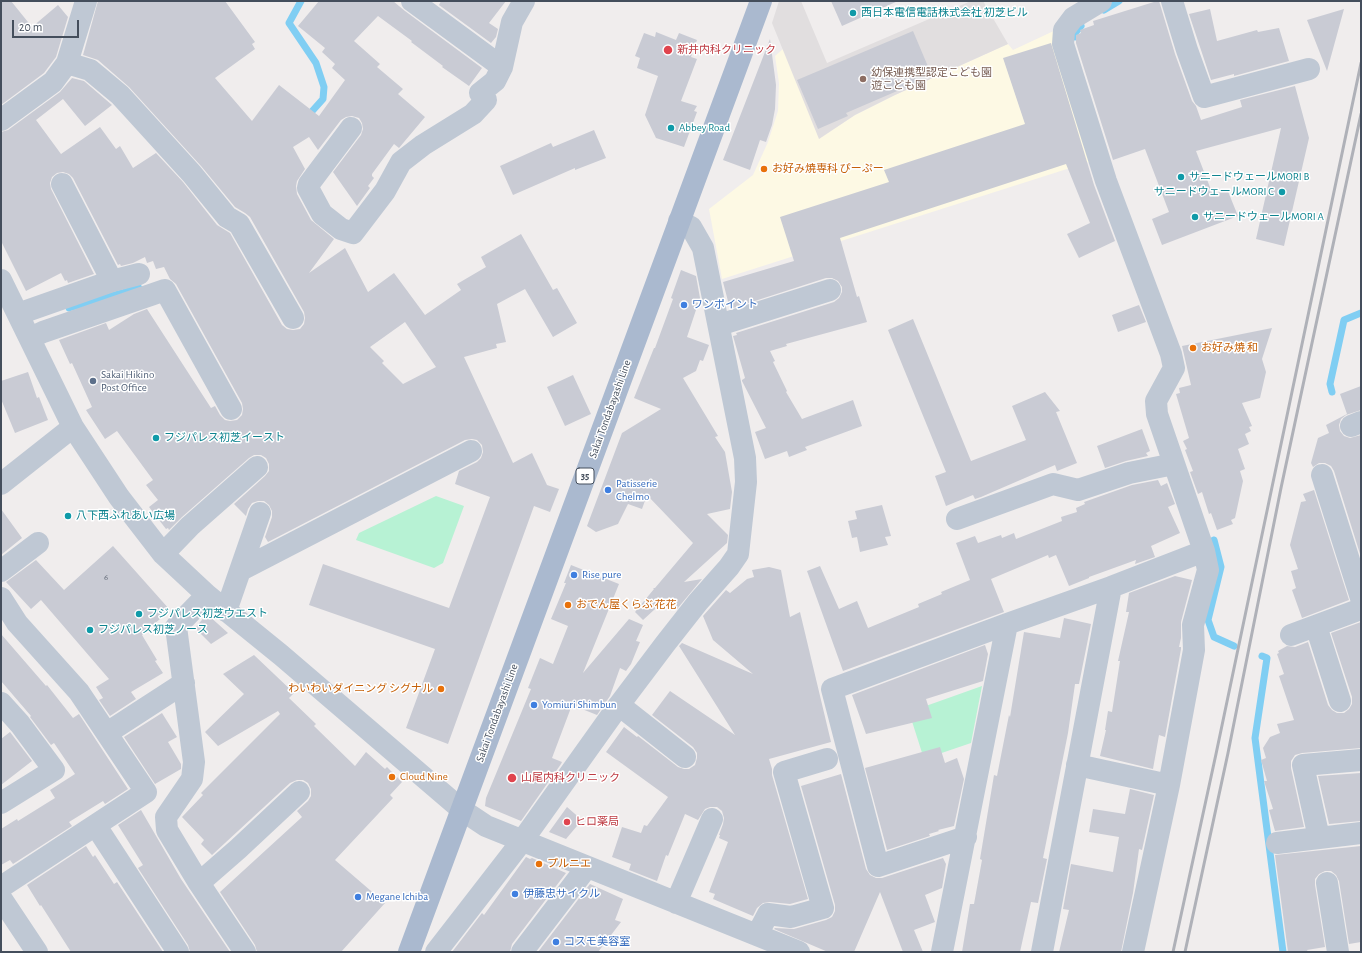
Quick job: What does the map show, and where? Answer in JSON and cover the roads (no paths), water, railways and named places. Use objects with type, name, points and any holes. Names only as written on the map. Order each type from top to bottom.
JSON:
[{"type":"main road","name":"Sakai Tondabayashi Line","points":[[409,952],[761,1]]},
{"type":"street","points":[[1,120],[53,82],[67,62],[86,1]]},
{"type":"street","points":[[412,1],[502,68]]},
{"type":"street","points":[[351,128],[309,184],[308,188],[322,214],[341,229],[353,233],[385,191],[401,162],[423,145],[473,114],[486,100],[480,92],[495,81],[502,68],[512,22],[524,1]]},
{"type":"street","points":[[1101,1],[1075,8],[1073,18],[1064,30],[1063,44],[1106,180],[1171,354],[1174,368],[1156,401],[1156,414],[1204,551],[1208,570],[1193,625],[1194,650],[1169,785],[1133,952]]},
{"type":"street","points":[[1172,1],[1187,50],[1204,97],[1309,70]]},
{"type":"street","points":[[67,62],[90,70],[120,95],[192,174],[227,217],[239,224],[293,318]]},
{"type":"street","points":[[62,184],[112,281]]},
{"type":"street","points":[[436,952],[522,841],[664,644],[729,567],[738,554],[746,482],[745,458],[703,248],[691,227],[679,221]]},
{"type":"street","points":[[18,314],[112,281],[138,274]]},
{"type":"street","points":[[1,280],[73,427],[120,497],[163,554],[207,595],[281,655],[462,810],[486,826],[799,952]]},
{"type":"street","points":[[30,338],[43,332],[165,290],[231,409]]},
{"type":"street","points":[[719,325],[830,290]]},
{"type":"street","points":[[1,484],[73,427]]},
{"type":"street","points":[[241,570],[470,451]]},
{"type":"street","points":[[957,519],[1053,484],[1078,490],[1129,473],[1174,464]]},
{"type":"street","points":[[163,554],[190,526],[257,467]]},
{"type":"street","points":[[1322,475],[1361,598]]},
{"type":"street","points":[[226,611],[260,513]]},
{"type":"street","points":[[1,571],[38,543]]},
{"type":"street","points":[[966,837],[878,866],[832,689],[1111,587],[1204,551]]},
{"type":"street","points":[[1042,952],[1111,587]]},
{"type":"street","points":[[207,595],[176,627],[194,762],[192,779],[166,817],[167,830],[199,883],[245,952]]},
{"type":"street","points":[[1,598],[17,623],[79,692],[146,792],[1,887]]},
{"type":"street","points":[[1291,635],[1361,609]]},
{"type":"street","points":[[942,952],[1007,624]]},
{"type":"street","points":[[1316,626],[1340,701]]},
{"type":"street","points":[[107,733],[184,683]]},
{"type":"street","points":[[1,703],[20,724],[54,770],[1,803]]},
{"type":"street","points":[[619,705],[685,757]]},
{"type":"street","points":[[757,935],[768,914],[791,917],[823,908],[784,772],[826,759]]},
{"type":"street","points":[[1319,838],[1302,765],[1361,760]]},
{"type":"street","points":[[1078,765],[1169,785]]},
{"type":"street","points":[[199,883],[299,792]]},
{"type":"street","points":[[676,903],[712,819]]},
{"type":"street","points":[[96,826],[178,952]]},
{"type":"street","points":[[1276,843],[1361,834]]},
{"type":"street","points":[[522,952],[587,867]]},
{"type":"street","points":[[1327,883],[1338,952]]},
{"type":"street","points":[[1,898],[37,952]]},
{"type":"waterway","points":[[301,1],[289,23],[316,63],[324,87],[323,99],[306,118]]},
{"type":"waterway","points":[[1104,10],[1119,1]]},
{"type":"waterway","points":[[1075,37],[1075,33],[1081,26]]},
{"type":"waterway","points":[[69,308],[139,288]]},
{"type":"waterway","points":[[1332,392],[1330,384],[1344,320],[1361,313]]},
{"type":"waterway","points":[[1214,540],[1221,567],[1208,620],[1214,637],[1234,646]]},
{"type":"waterway","points":[[1262,656],[1267,658],[1255,738],[1283,952]]},
{"type":"railway","points":[[1173,952],[1361,63]]},
{"type":"railway","points":[[1185,952],[1228,753],[1281,488],[1361,114]]},
{"type":"place","name":"西日本電信電話株式会社 初芝ビル","points":[[853,13]]},
{"type":"place","name":"新井内科クリニック","points":[[668,50]]},
{"type":"place","name":"幼保連携型認定こども園 遊こども園","points":[[863,79]]},
{"type":"place","name":"Abbey Road","points":[[671,128]]},
{"type":"place","name":"お好み焼専科 ぴーぷー","points":[[764,169]]},
{"type":"place","name":"サニードウェールMORI B","points":[[1181,177]]},
{"type":"place","name":"サニードウェールMORI C","points":[[1282,192]]},
{"type":"place","name":"サニードウェールMORI A","points":[[1195,217]]},
{"type":"place","name":"ワンポイント","points":[[684,305]]},
{"type":"place","name":"お好み焼 和","points":[[1193,348]]},
{"type":"place","name":"Sakai Hikino Post Office","points":[[93,381]]},
{"type":"place","name":"フジパレス初芝イースト","points":[[156,438]]},
{"type":"place","name":"Patisserie Chelmo","points":[[608,490]]},
{"type":"place","name":"八下西ふれあい広場","points":[[68,516]]},
{"type":"place","name":"Rise pure","points":[[574,575]]},
{"type":"place","name":"おでん屋くらぶ 花花","points":[[568,605]]},
{"type":"place","name":"フジパレス初芝ウエスト","points":[[139,614]]},
{"type":"place","name":"フジパレス初芝ノース","points":[[90,630]]},
{"type":"place","name":"わいわいダイニング シグナル","points":[[441,689]]},
{"type":"place","name":"Yomiuri Shimbun","points":[[534,705]]},
{"type":"place","name":"Cloud Nine","points":[[392,777]]},
{"type":"place","name":"山尾内科クリニック","points":[[512,778]]},
{"type":"place","name":"ヒロ薬局","points":[[567,822]]},
{"type":"place","name":"プルニエ","points":[[539,864]]},
{"type":"place","name":"伊藤忠サイクル","points":[[515,894]]},
{"type":"place","name":"Megane Ichiba","points":[[358,897]]},
{"type":"place","name":"コスモ美容室","points":[[556,942]]}]
